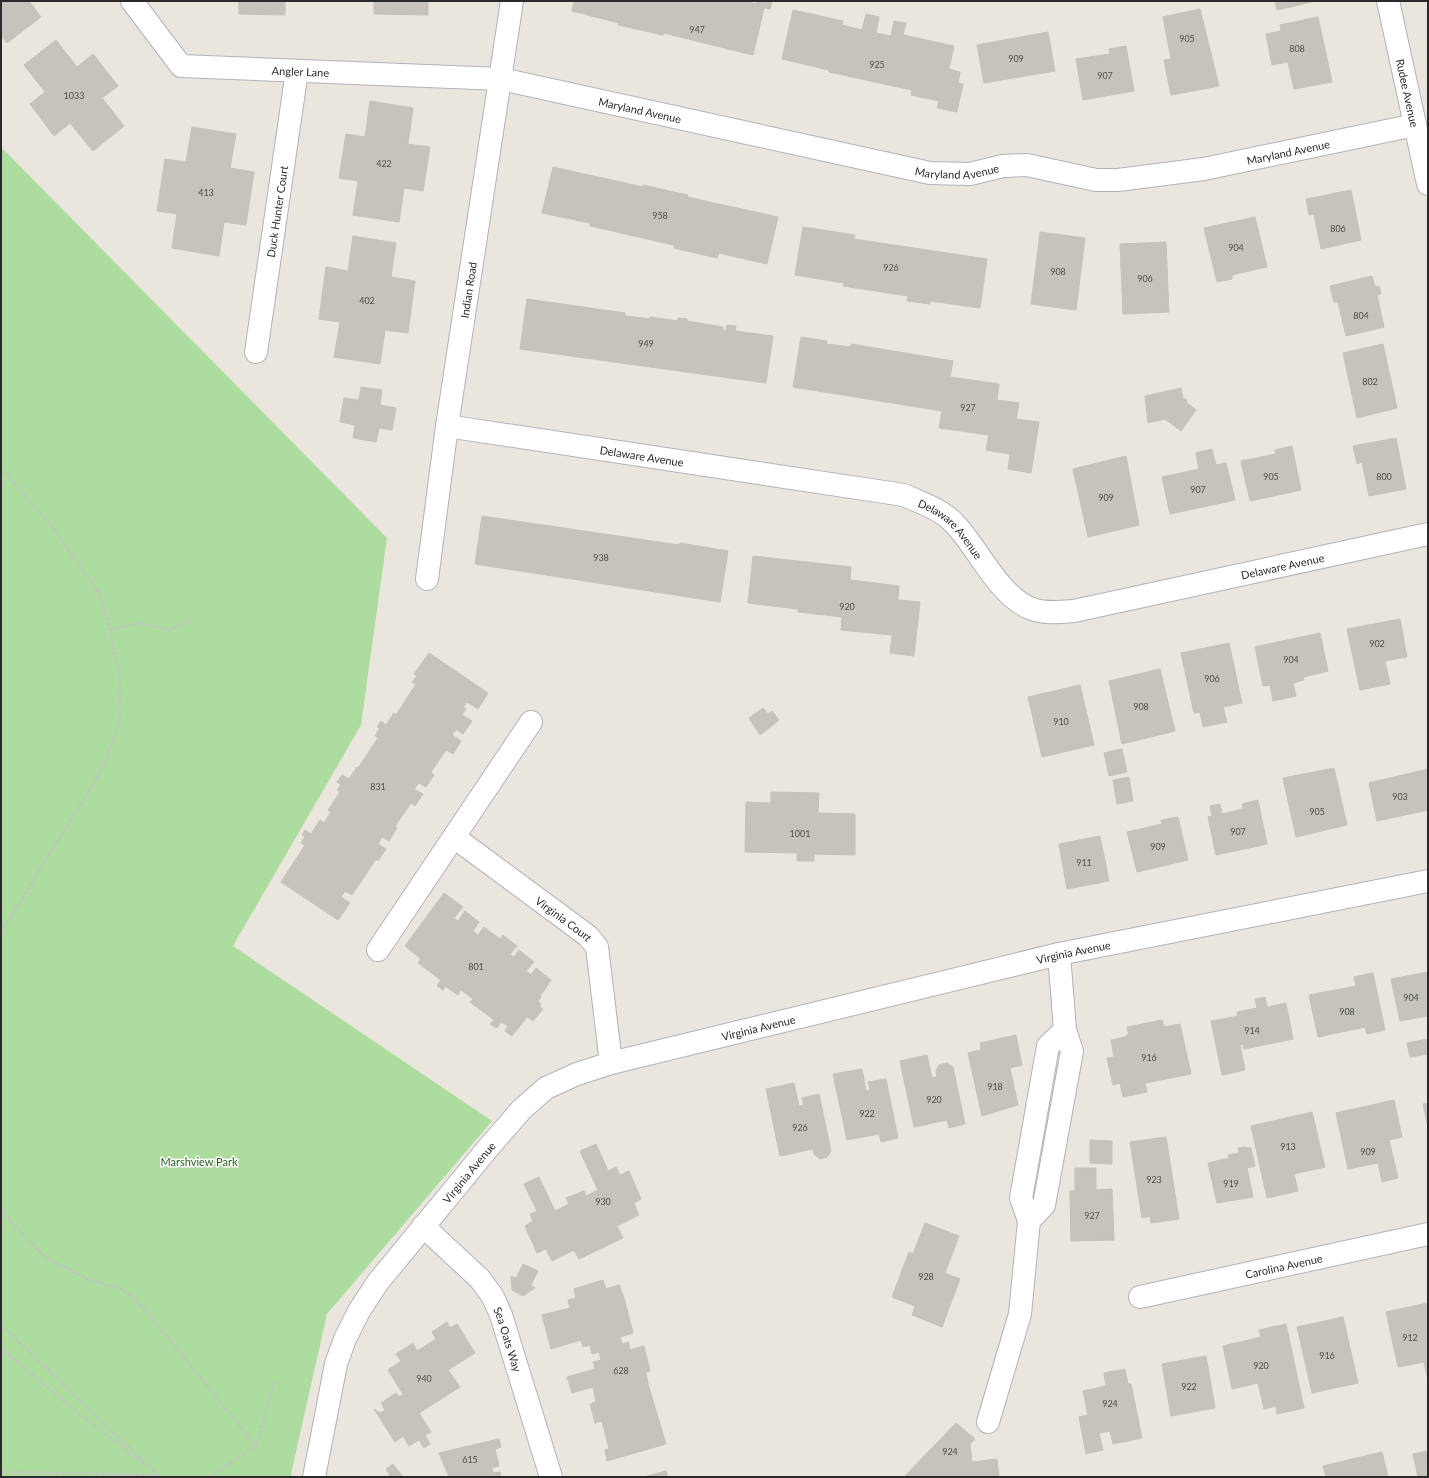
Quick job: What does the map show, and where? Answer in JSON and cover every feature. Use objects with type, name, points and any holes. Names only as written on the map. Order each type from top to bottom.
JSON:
[{"type":"street","name":"Angler Lane","points":[[132,1],[181,66],[501,79]]},
{"type":"street","name":"Indian Road","points":[[427,579],[447,426],[512,1]]},
{"type":"street","name":"Rudee Avenue","points":[[1388,1],[1428,184]]},
{"type":"street","name":"Duck Hunter Court","points":[[256,352],[297,71]]},
{"type":"street","name":"Maryland Avenue","points":[[501,79],[930,173],[970,174],[1003,166],[1028,165],[1096,180],[1118,180],[1204,169],[1415,125]]},
{"type":"street","name":"Delaware Avenue","points":[[447,426],[904,495],[933,508],[954,523],[1009,595],[1032,610],[1056,613],[1074,611],[1428,534]]},
{"type":"street","points":[[378,950],[531,722]]},
{"type":"street","name":"Virginia Court","points":[[454,837],[588,936],[598,947],[611,1063]]},
{"type":"street","name":"Virginia Avenue","points":[[314,1477],[334,1371],[345,1339],[359,1310],[378,1282],[489,1147],[522,1109],[546,1088],[577,1074],[611,1063],[1059,954],[1428,881]]},
{"type":"street","points":[[988,1422],[1020,1314],[1029,1221],[1044,1205],[1072,1051],[1064,1030],[1059,954]]},
{"type":"street","name":"Sea Oats Way","points":[[423,1226],[480,1279],[493,1297],[501,1315],[551,1477]]},
{"type":"street","name":"Carolina Avenue","points":[[1140,1297],[1428,1234]]},
{"type":"path","points":[[1,468],[52,526],[101,596],[110,630],[120,682],[120,722],[104,766],[1,933]]},
{"type":"path","points":[[110,630],[139,623],[170,630],[195,618]]},
{"type":"path","points":[[1,1211],[45,1257],[90,1280],[122,1289],[142,1306],[256,1446]]},
{"type":"path","points":[[1,1325],[159,1476]]},
{"type":"path","points":[[1,1348],[62,1399],[159,1476]]},
{"type":"path","points":[[209,1477],[256,1446],[275,1380]]},
{"type":"path","points":[[1,1472],[159,1476]]},
{"type":"green space","name":"Marshview Park","points":[[1,147],[387,538],[361,725],[233,946],[492,1121],[327,1314],[291,1474],[293,1477],[1,1477]]},
{"type":"building","points":[[1,1],[29,1],[41,17],[7,43],[1,35]]},
{"type":"building","points":[[239,1],[285,1],[285,15],[239,14]]},
{"type":"building","points":[[374,1],[428,1],[428,15],[374,14]]},
{"type":"building","points":[[574,1],[745,1],[756,4],[757,1],[772,1],[770,9],[764,8],[753,55],[664,33],[663,35],[618,25],[619,23],[572,11]]},
{"type":"building","points":[[1275,1],[1316,1],[1277,10]]},
{"type":"building","points":[[1200,9],[1219,86],[1171,95],[1164,60],[1171,59],[1163,17]]},
{"type":"building","points":[[793,10],[843,21],[842,25],[862,30],[866,14],[879,17],[876,33],[891,36],[894,21],[906,23],[903,35],[954,46],[949,69],[960,72],[958,83],[963,84],[957,112],[937,108],[939,101],[911,95],[912,90],[829,72],[829,70],[782,59]]},
{"type":"building","points":[[1318,17],[1332,82],[1294,89],[1288,62],[1272,65],[1266,34],[1281,31],[1280,25]]},
{"type":"building","points":[[1048,32],[1055,71],[984,83],[977,45]]},
{"type":"building","points":[[56,40],[77,67],[93,54],[118,86],[102,98],[124,126],[93,151],[70,123],[54,136],[30,104],[45,92],[24,65]]},
{"type":"building","points":[[1126,46],[1134,91],[1083,100],[1076,59],[1110,54],[1109,49]]},
{"type":"building","points":[[370,101],[413,108],[408,144],[430,147],[423,191],[404,188],[399,222],[353,215],[358,181],[339,178],[346,134],[365,137]]},
{"type":"building","points":[[192,127],[236,134],[230,168],[254,172],[246,225],[224,222],[219,256],[172,248],[177,214],[157,211],[165,159],[186,162]]},
{"type":"building","points":[[553,167],[643,187],[643,185],[688,195],[687,197],[778,217],[767,264],[719,253],[717,258],[674,248],[674,245],[590,226],[590,223],[542,213]]},
{"type":"building","points":[[1351,190],[1361,240],[1321,249],[1314,214],[1309,215],[1306,199]]},
{"type":"building","points":[[1255,217],[1267,267],[1232,275],[1232,279],[1217,282],[1204,228]]},
{"type":"building","points":[[803,227],[855,235],[854,239],[987,259],[980,308],[930,301],[930,304],[907,301],[908,296],[843,286],[844,283],[795,275]]},
{"type":"building","points":[[1040,232],[1085,238],[1076,310],[1031,304]]},
{"type":"building","points":[[353,236],[396,243],[391,277],[415,281],[408,333],[385,330],[380,364],[334,357],[340,322],[319,319],[326,267],[348,271]]},
{"type":"building","points":[[1166,242],[1169,312],[1123,314],[1120,244]]},
{"type":"building","points":[[1372,276],[1375,287],[1379,286],[1381,294],[1377,295],[1384,327],[1346,336],[1338,302],[1334,302],[1330,286]]},
{"type":"building","points":[[527,299],[625,313],[625,316],[650,319],[650,317],[678,321],[678,318],[687,319],[687,321],[723,327],[723,330],[726,331],[727,325],[736,326],[735,331],[773,336],[766,383],[520,349]]},
{"type":"building","points":[[801,337],[827,341],[826,344],[851,347],[851,344],[953,361],[950,377],[999,384],[997,400],[1019,403],[1016,419],[1039,422],[1031,473],[1008,469],[1010,454],[986,450],[989,435],[939,428],[942,411],[793,387]]},
{"type":"building","points":[[1383,344],[1397,408],[1357,418],[1343,353]]},
{"type":"building","points":[[361,387],[382,390],[380,405],[396,408],[392,430],[379,428],[376,442],[353,438],[355,425],[340,422],[344,398],[359,400]]},
{"type":"building","points":[[1181,388],[1183,399],[1186,399],[1187,403],[1196,410],[1181,431],[1165,419],[1148,423],[1145,396]]},
{"type":"building","points":[[1396,438],[1406,489],[1369,496],[1362,462],[1357,464],[1353,446]]},
{"type":"building","points":[[1292,446],[1301,490],[1250,501],[1241,461],[1276,454],[1275,450]]},
{"type":"building","points":[[1212,449],[1216,465],[1226,463],[1235,500],[1170,514],[1162,477],[1199,469],[1196,453]]},
{"type":"building","points":[[1126,456],[1139,525],[1088,537],[1073,469]]},
{"type":"building","points":[[482,516],[728,551],[720,602],[475,564]]},
{"type":"building","points":[[753,556],[851,567],[850,580],[899,586],[898,600],[920,602],[914,656],[890,653],[892,635],[841,630],[842,617],[798,612],[798,609],[748,603]]},
{"type":"building","points":[[1400,619],[1407,657],[1385,661],[1390,684],[1360,690],[1347,629]]},
{"type":"building","points":[[1320,633],[1328,671],[1303,677],[1304,680],[1293,683],[1296,696],[1273,701],[1270,685],[1263,686],[1255,647]]},
{"type":"building","points":[[1229,643],[1242,703],[1223,707],[1227,722],[1203,727],[1200,712],[1194,713],[1181,653]]},
{"type":"building","points":[[429,653],[488,693],[478,709],[467,702],[463,707],[466,709],[462,715],[472,721],[463,734],[456,729],[452,735],[461,741],[453,754],[446,750],[431,772],[434,775],[426,787],[419,783],[414,789],[423,794],[415,806],[411,803],[395,826],[397,828],[389,841],[382,837],[378,844],[386,849],[378,861],[376,859],[352,895],[345,891],[341,897],[350,903],[338,920],[281,882],[305,845],[301,843],[305,837],[302,835],[305,830],[311,834],[320,820],[324,823],[331,812],[328,810],[340,792],[337,790],[341,785],[337,782],[342,775],[349,779],[357,767],[358,768],[378,738],[375,736],[380,728],[377,727],[381,721],[386,725],[394,713],[396,715],[416,684],[412,682],[417,676],[414,674]]},
{"type":"building","points":[[1160,669],[1175,731],[1122,744],[1109,681]]},
{"type":"building","points":[[1080,685],[1094,745],[1042,757],[1028,697]]},
{"type":"building","points":[[763,708],[768,714],[772,711],[779,720],[760,735],[749,718]]},
{"type":"building","points":[[1122,749],[1127,772],[1109,776],[1104,753]]},
{"type":"building","points":[[1334,768],[1347,825],[1296,837],[1283,778]]},
{"type":"building","points":[[1428,769],[1428,810],[1377,821],[1369,783]]},
{"type":"building","points":[[1129,777],[1133,801],[1117,804],[1113,780]]},
{"type":"building","points":[[771,792],[819,793],[818,813],[855,814],[855,855],[814,854],[814,861],[797,861],[797,853],[745,852],[746,802],[771,803]]},
{"type":"building","points":[[1258,800],[1267,844],[1216,855],[1208,817],[1212,816],[1210,806],[1220,804],[1222,814],[1243,809],[1242,804]]},
{"type":"building","points":[[1178,817],[1188,860],[1137,872],[1127,832],[1162,824],[1161,820]]},
{"type":"building","points":[[1100,836],[1109,881],[1067,889],[1059,844]]},
{"type":"building","points":[[444,893],[463,907],[454,918],[458,921],[465,911],[479,922],[473,931],[478,935],[484,927],[500,939],[503,935],[517,946],[510,954],[514,957],[519,950],[534,962],[526,971],[531,975],[536,968],[551,980],[538,1001],[541,1004],[539,1006],[543,1009],[533,1021],[527,1017],[512,1036],[505,1031],[508,1026],[501,1022],[497,1028],[490,1024],[494,1020],[470,1002],[473,999],[461,990],[458,995],[445,986],[443,990],[437,986],[441,980],[418,963],[421,959],[405,946]]},
{"type":"building","points":[[1428,972],[1428,1016],[1400,1021],[1391,979]]},
{"type":"building","points":[[1373,973],[1385,1030],[1367,1034],[1365,1027],[1318,1037],[1309,995],[1356,986],[1354,977]]},
{"type":"building","points":[[1265,997],[1267,1007],[1286,1003],[1293,1039],[1244,1049],[1243,1044],[1240,1045],[1245,1070],[1222,1075],[1211,1021],[1238,1016],[1237,1012],[1257,1008],[1255,999]]},
{"type":"building","points":[[1162,1020],[1164,1027],[1180,1024],[1191,1074],[1145,1083],[1147,1092],[1123,1097],[1120,1083],[1113,1085],[1107,1058],[1114,1057],[1111,1040],[1129,1035],[1127,1027]]},
{"type":"building","points":[[1016,1035],[1022,1065],[1010,1068],[1018,1105],[982,1116],[968,1053],[981,1050],[980,1043]]},
{"type":"building","points":[[1428,1039],[1428,1054],[1410,1057],[1407,1043]]},
{"type":"building","points":[[927,1055],[932,1078],[937,1077],[936,1071],[939,1065],[947,1063],[953,1067],[965,1124],[949,1128],[947,1120],[914,1127],[900,1061]]},
{"type":"building","points":[[862,1069],[866,1091],[870,1090],[868,1082],[886,1079],[898,1138],[881,1142],[879,1134],[847,1140],[833,1074]]},
{"type":"building","points":[[794,1083],[799,1106],[804,1105],[802,1098],[819,1094],[831,1151],[827,1157],[820,1159],[814,1154],[813,1149],[780,1156],[766,1089]]},
{"type":"building","points":[[1394,1100],[1402,1137],[1389,1140],[1398,1178],[1382,1182],[1378,1163],[1348,1169],[1336,1113]]},
{"type":"building","points":[[1428,1103],[1428,1128],[1423,1104]]},
{"type":"building","points":[[1312,1112],[1325,1167],[1294,1174],[1298,1191],[1267,1198],[1251,1126]]},
{"type":"building","points":[[1166,1137],[1179,1219],[1151,1223],[1150,1216],[1142,1218],[1130,1142]]},
{"type":"building","points":[[1090,1140],[1112,1141],[1112,1164],[1090,1163]]},
{"type":"building","points":[[596,1144],[608,1171],[616,1167],[620,1175],[629,1171],[641,1199],[634,1203],[639,1215],[617,1226],[623,1238],[579,1259],[574,1250],[552,1261],[546,1249],[537,1253],[525,1226],[533,1221],[530,1214],[537,1211],[524,1184],[539,1177],[555,1211],[569,1204],[566,1198],[584,1191],[586,1196],[598,1190],[580,1151]]},
{"type":"building","points":[[1238,1148],[1251,1148],[1255,1166],[1247,1168],[1253,1197],[1217,1203],[1208,1163],[1229,1158],[1228,1155],[1239,1153]]},
{"type":"building","points":[[1075,1168],[1096,1168],[1096,1190],[1112,1189],[1114,1240],[1071,1241],[1070,1191],[1075,1191]]},
{"type":"building","points":[[925,1223],[959,1236],[945,1273],[960,1279],[942,1327],[912,1315],[915,1306],[892,1297],[909,1252],[913,1254]]},
{"type":"building","points":[[523,1264],[538,1271],[531,1285],[535,1288],[523,1296],[512,1290],[511,1276],[516,1278]]},
{"type":"building","points":[[603,1280],[606,1289],[619,1285],[624,1298],[633,1333],[620,1337],[622,1344],[628,1342],[630,1350],[644,1346],[650,1371],[646,1372],[648,1384],[666,1444],[607,1461],[605,1450],[609,1449],[602,1421],[595,1423],[590,1404],[596,1402],[593,1387],[572,1393],[567,1377],[595,1369],[593,1362],[601,1360],[599,1352],[592,1354],[590,1345],[583,1347],[581,1340],[551,1349],[542,1315],[570,1308],[568,1300],[576,1298],[574,1289]]},
{"type":"building","points":[[1428,1303],[1428,1380],[1424,1362],[1398,1367],[1386,1312]]},
{"type":"building","points":[[1343,1317],[1358,1383],[1312,1393],[1297,1327]]},
{"type":"building","points":[[447,1322],[450,1328],[457,1324],[475,1353],[448,1370],[460,1387],[419,1413],[431,1432],[425,1435],[430,1444],[424,1448],[419,1440],[409,1446],[403,1436],[395,1442],[374,1409],[380,1413],[385,1410],[381,1403],[396,1393],[399,1397],[403,1394],[388,1370],[401,1361],[396,1354],[413,1343],[417,1351],[436,1339],[432,1332]]},
{"type":"building","points":[[1286,1324],[1304,1408],[1277,1414],[1276,1406],[1264,1409],[1258,1383],[1232,1389],[1223,1346],[1261,1337],[1259,1330]]},
{"type":"building","points":[[1206,1356],[1215,1408],[1171,1416],[1162,1364]]},
{"type":"building","points":[[1125,1369],[1128,1384],[1131,1384],[1142,1438],[1113,1444],[1110,1431],[1099,1433],[1103,1450],[1086,1454],[1079,1417],[1088,1415],[1083,1391],[1106,1386],[1104,1373]]},
{"type":"building","points":[[956,1423],[975,1439],[970,1444],[972,1462],[997,1459],[999,1477],[904,1477]]},
{"type":"building","points":[[499,1439],[501,1447],[495,1449],[499,1466],[492,1468],[493,1473],[500,1472],[501,1477],[449,1477],[439,1453]]},
{"type":"building","points":[[1427,1451],[1428,1477],[1418,1477],[1413,1454]]},
{"type":"building","points":[[1382,1452],[1388,1477],[1326,1477],[1323,1466]]},
{"type":"building","points":[[393,1464],[403,1477],[387,1477],[390,1475],[386,1469]]},
{"type":"building","points":[[666,1471],[668,1477],[644,1477]]}]
